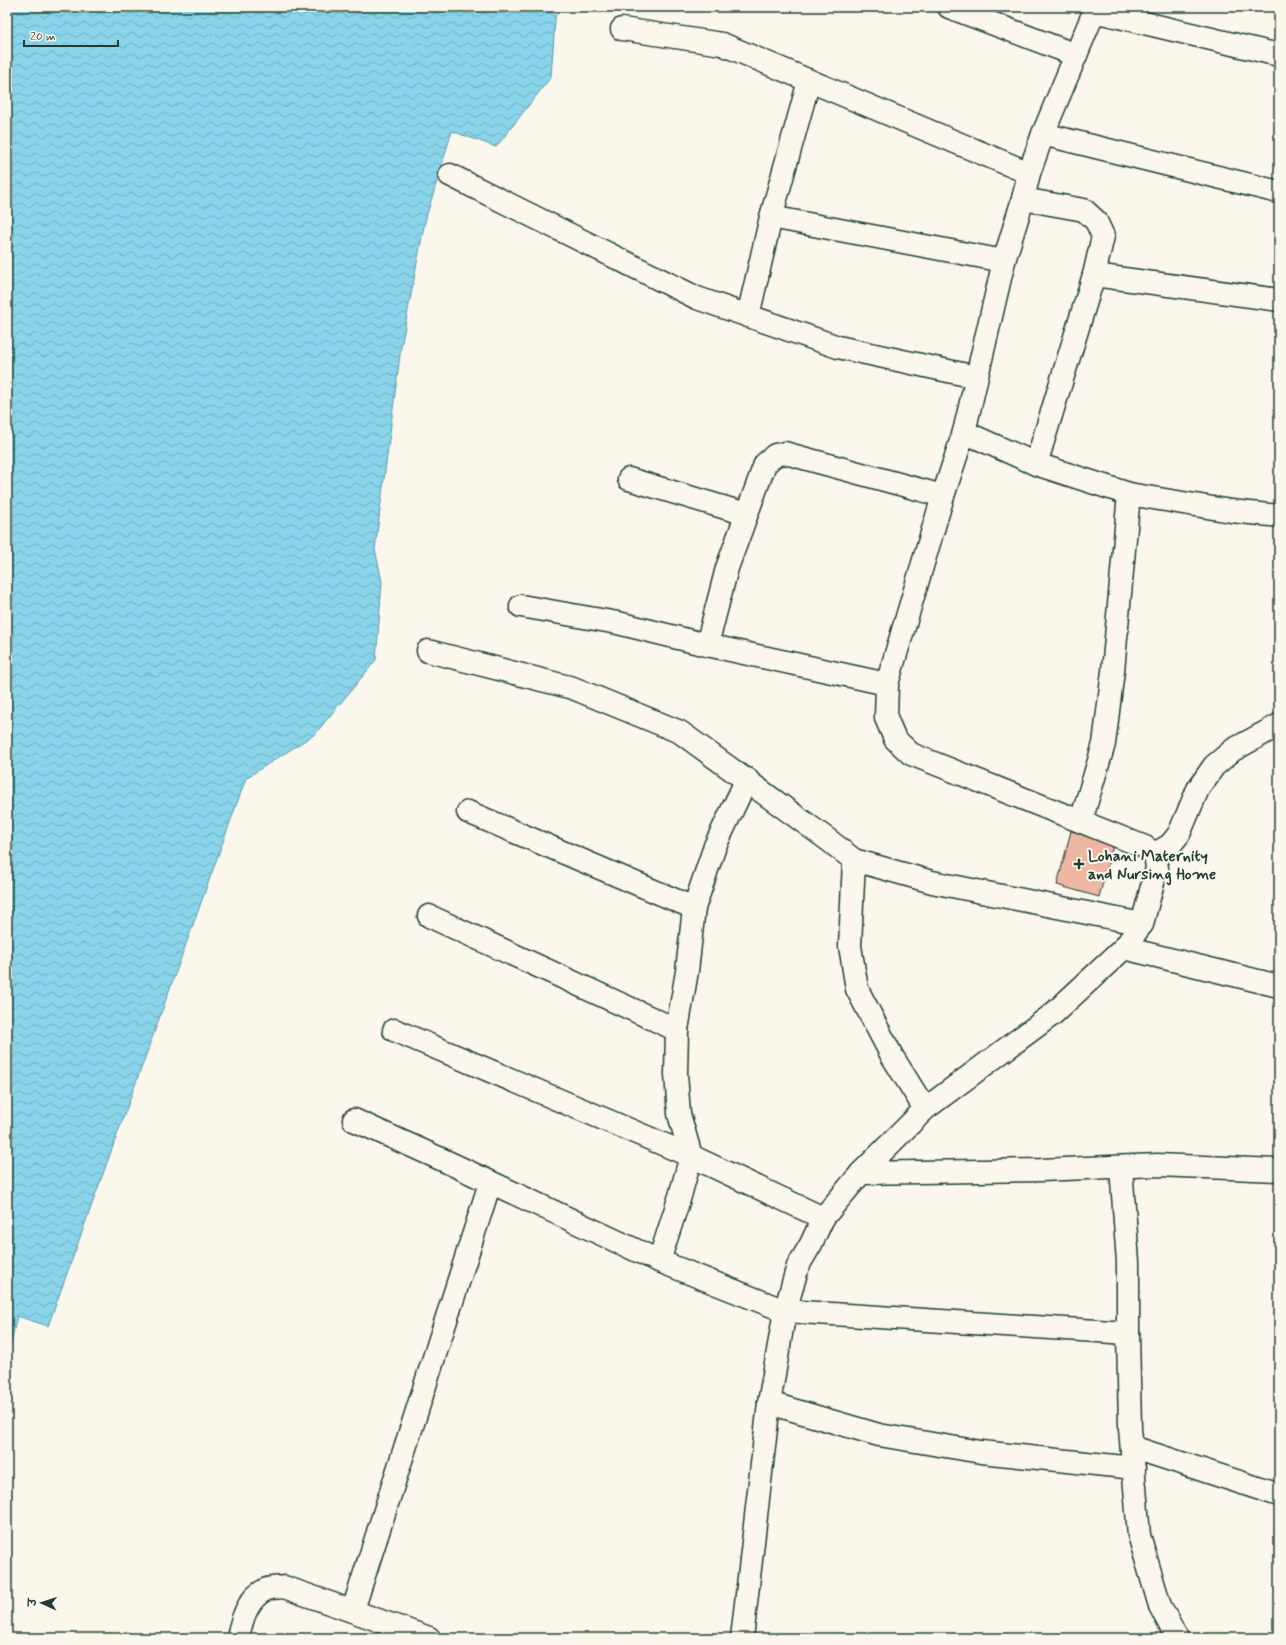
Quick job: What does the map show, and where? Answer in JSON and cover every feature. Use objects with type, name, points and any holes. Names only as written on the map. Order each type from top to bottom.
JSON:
[{"type":"street","points":[[949,7],[1076,55]]},
{"type":"street","points":[[742,1638],[769,1403],[785,1311],[798,1266],[811,1244],[823,1218],[861,1173],[925,1110],[1053,1014],[1124,948],[1142,924],[1157,868],[1155,854],[1145,847],[911,754],[895,739],[886,718],[887,684],[943,496],[964,432],[1004,261],[1023,199],[1029,173],[1043,134],[1095,9],[1279,55]]},
{"type":"street","points":[[622,29],[722,44],[1029,173]]},
{"type":"street","points":[[748,316],[771,217],[809,81]]},
{"type":"street","points":[[1043,134],[1279,192]]},
{"type":"street","points":[[450,175],[697,298],[838,347],[976,377]]},
{"type":"street","points":[[1023,199],[1084,210],[1096,221],[1103,236],[1094,275],[1036,464]]},
{"type":"street","points":[[771,217],[1004,261]]},
{"type":"street","points":[[1094,275],[1279,300]]},
{"type":"street","points":[[964,432],[1036,464],[1129,494],[1231,511],[1279,516]]},
{"type":"street","points":[[707,645],[727,568],[746,514],[765,464],[775,455],[785,453],[943,496]]},
{"type":"street","points":[[629,479],[746,514]]},
{"type":"street","points":[[1081,821],[1104,744],[1113,671],[1129,494]]},
{"type":"street","points":[[521,606],[618,623],[707,645],[887,684]]},
{"type":"street","points":[[428,652],[573,688],[680,732],[747,779],[854,860],[932,882],[1142,924]]},
{"type":"street","points":[[1155,854],[1170,845],[1179,834],[1198,789],[1214,766],[1233,750],[1279,725]]},
{"type":"street","points":[[659,1261],[691,1156],[679,1114],[676,1074],[677,1030],[687,972],[694,908],[715,846],[747,779]]},
{"type":"street","points":[[468,812],[694,908]]},
{"type":"street","points":[[854,860],[850,946],[857,989],[892,1056],[925,1110]]},
{"type":"street","points":[[429,916],[677,1030]]},
{"type":"street","points":[[1124,948],[1279,986]]},
{"type":"street","points":[[394,1030],[691,1156],[823,1218]]},
{"type":"street","points":[[354,1120],[659,1261],[785,1311],[1128,1333]]},
{"type":"street","points":[[861,1173],[1033,1170],[1157,1165],[1279,1170]]},
{"type":"street","points":[[1121,1167],[1128,1262],[1128,1333],[1133,1458],[1139,1535],[1160,1606],[1177,1638]]},
{"type":"street","points":[[353,1610],[490,1182]]},
{"type":"street","points":[[769,1403],[879,1435],[981,1452],[1133,1458],[1279,1495]]},
{"type":"street","points":[[238,1638],[240,1628],[251,1601],[265,1590],[284,1587],[353,1610],[418,1637]]},
{"type":"water","points":[[7,7],[556,7],[551,77],[496,147],[452,131],[425,221],[401,347],[375,549],[382,582],[376,660],[315,734],[246,778],[48,1326],[17,1316],[7,1362]]},
{"type":"building","points":[[1071,831],[1114,842],[1099,897],[1057,885]]},
{"type":"place","name":"Lohani Maternity and Nursing Home","points":[[1079,864]]}]
